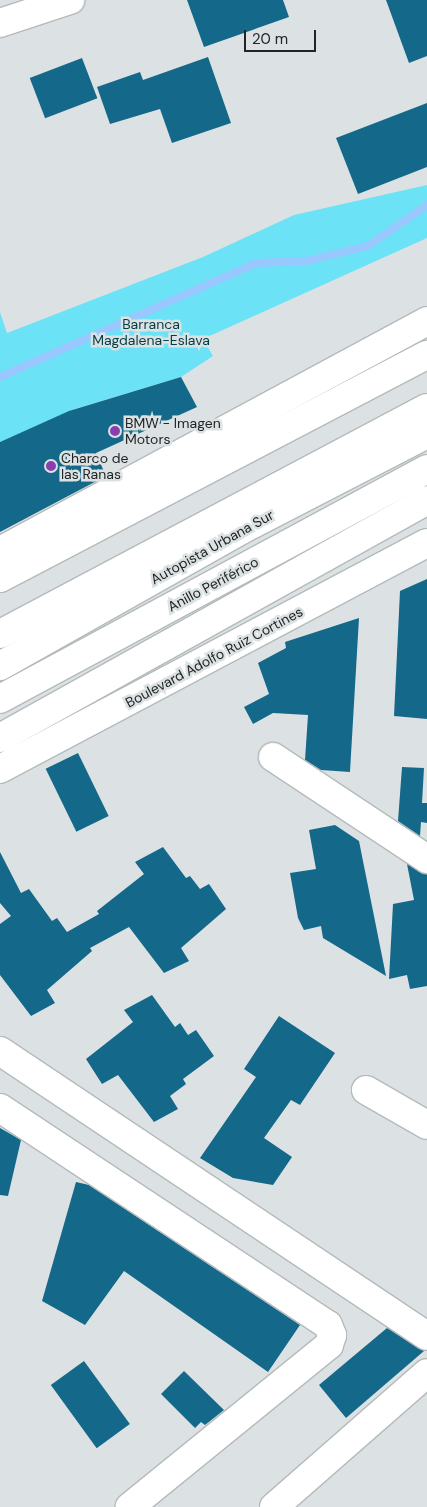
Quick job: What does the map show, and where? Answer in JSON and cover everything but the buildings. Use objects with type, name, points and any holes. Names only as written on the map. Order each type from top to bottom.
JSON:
[{"type":"main road","points":[[0,22],[70,0]]},
{"type":"main road","points":[[0,551],[427,321]]},
{"type":"main road","points":[[0,578],[427,355]]},
{"type":"main road","points":[[0,614],[427,390]]},
{"type":"main road","name":"Autopista Urbana Sur","points":[[0,634],[427,408]]},
{"type":"main road","name":"Autopista Urbana Sur","points":[[0,666],[244,529],[427,434]]},
{"type":"main road","name":"Anillo Periférico","points":[[0,699],[427,469]]},
{"type":"main road","points":[[0,738],[427,500]]},
{"type":"main road","name":"Boulevard Adolfo Ruiz Cortines","points":[[0,769],[427,543]]},
{"type":"main road","points":[[273,757],[427,859]]},
{"type":"main road","points":[[0,1051],[427,1336]]},
{"type":"main road","points":[[366,1090],[427,1125]]},
{"type":"main road","points":[[0,1108],[328,1325],[332,1335],[329,1346],[130,1507]]},
{"type":"main road","points":[[290,1502],[427,1373]]},
{"type":"green space","name":"Barranca Magdalena-Eslava","points":[[427,185],[427,238],[203,339],[213,356],[181,377],[75,409],[0,442],[0,312],[7,333],[203,257],[294,215]]},
{"type":"waterway","points":[[0,377],[256,263],[306,261],[368,246],[427,205]]},
{"type":"place","name":"BMW - Imagen Motors","points":[[115,431]]},
{"type":"place","name":"Charco de las Ranas","points":[[51,466]]}]
